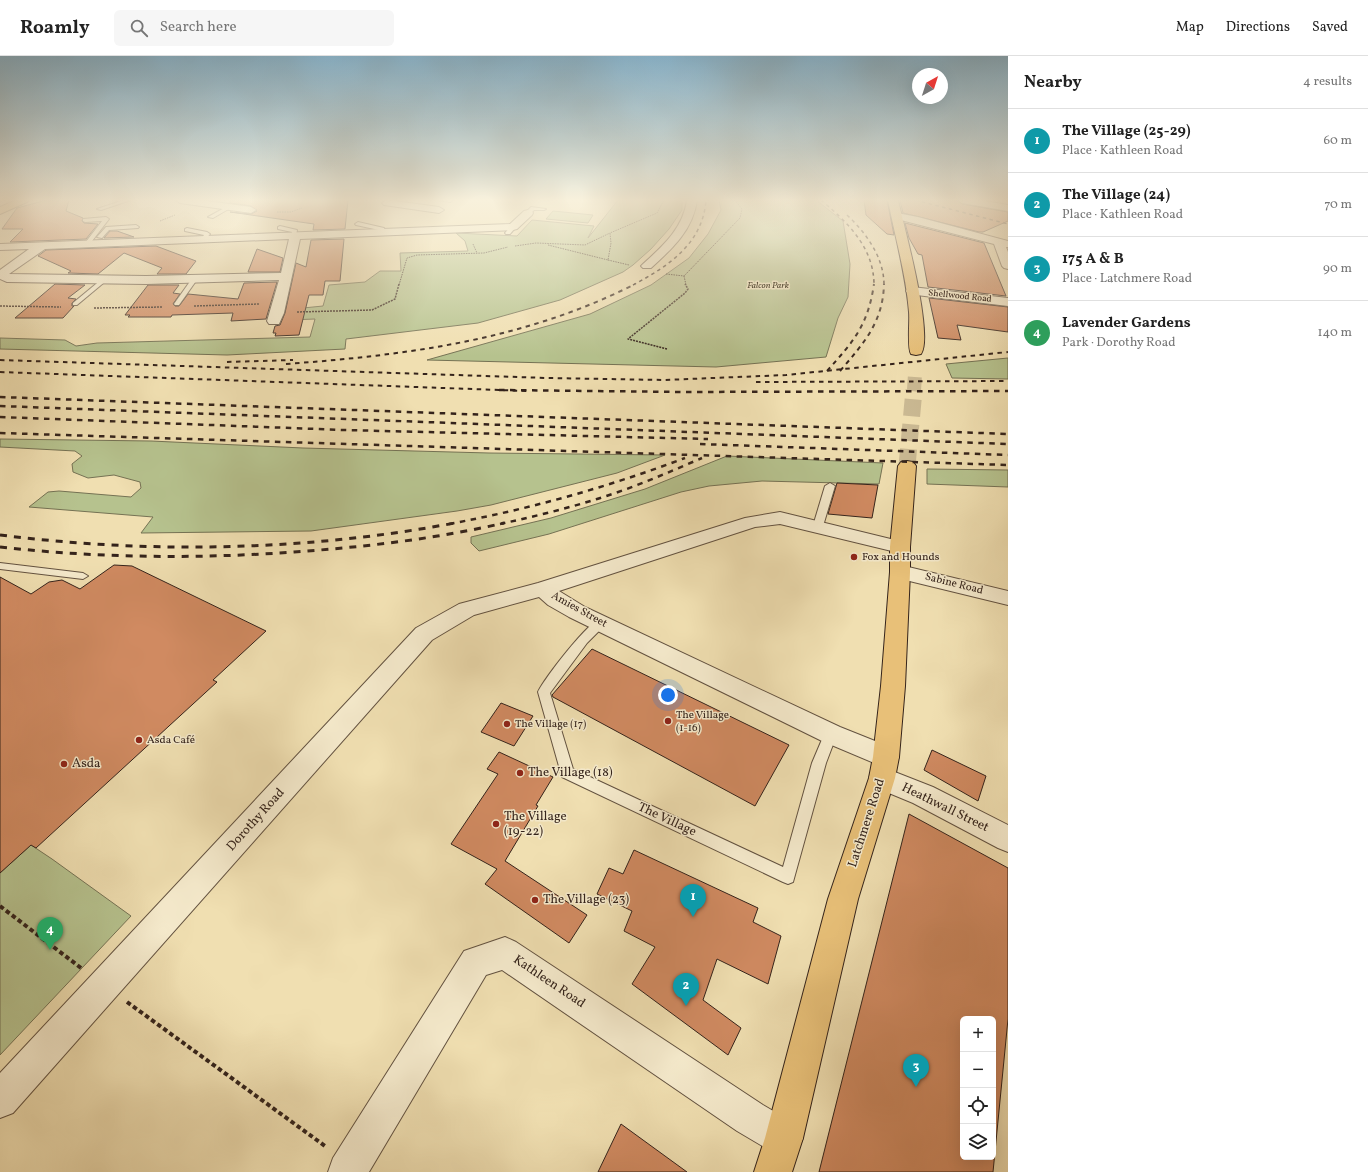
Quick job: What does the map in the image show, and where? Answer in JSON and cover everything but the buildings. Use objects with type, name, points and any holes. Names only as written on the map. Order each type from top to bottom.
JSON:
[{"type":"main road","points":[[905,252],[917,325],[915,363]]},
{"type":"main road","name":"Latchmere Road","points":[[773,1172],[784,1138],[844,893],[884,768],[893,686],[907,466]]},
{"type":"street","points":[[32,252],[0,274],[1,277],[193,281],[285,276]]},
{"type":"street","points":[[275,317],[290,252]]},
{"type":"street","points":[[647,266],[663,252]]},
{"type":"street","points":[[1002,252],[1008,266]]},
{"type":"street","name":"Shellwood Road","points":[[912,291],[1008,302]]},
{"type":"street","name":"Amies Street","points":[[543,589],[752,522],[780,518],[818,526],[900,559]]},
{"type":"street","name":"Sabine Road","points":[[900,559],[1008,598]]},
{"type":"street","name":"Amies Street","points":[[543,589],[556,600],[600,623],[831,734],[884,768]]},
{"type":"street","name":"Dorothy Road","points":[[0,1100],[424,634],[467,609],[543,589]]},
{"type":"street","name":"Heathwall Street","points":[[884,768],[923,795],[1008,839]]},
{"type":"street","name":"Kathleen Road","points":[[349,1169],[475,962],[505,953],[750,1118],[784,1138]]},
{"type":"lane","points":[[76,304],[104,280]]},
{"type":"lane","points":[[177,304],[193,281]]},
{"type":"lane","points":[[818,526],[830,486]]},
{"type":"lane","points":[[0,566],[83,576]]},
{"type":"lane","name":"The Village","points":[[600,623],[583,640],[544,692],[566,773],[788,877],[819,763],[831,734]]},
{"type":"path","points":[[275,317],[372,310],[395,299],[407,258],[417,255],[488,252]]},
{"type":"path","points":[[578,252],[630,265]]},
{"type":"path","points":[[608,260],[609,252]]},
{"type":"path","points":[[667,349],[628,339],[685,293],[688,289],[684,281],[684,276],[707,252]]},
{"type":"path","points":[[666,274],[684,276]]},
{"type":"path","points":[[190,306],[266,304]]},
{"type":"path","points":[[56,307],[58,305],[62,305]]},
{"type":"path","points":[[0,306],[64,307]]},
{"type":"path","points":[[87,308],[168,307]]},
{"type":"path","points":[[0,906],[105,986],[319,1142],[349,1169]]},
{"type":"green space","points":[[648,252],[623,272],[560,300],[478,323],[346,339],[345,349],[227,355],[0,349],[0,338],[65,340],[76,346],[97,343],[310,337],[315,319],[288,320],[293,309],[323,306],[329,285],[365,282],[380,271],[401,271],[400,253]]},
{"type":"green space","name":"Falcon Park","points":[[694,252],[848,252],[850,264],[848,297],[838,318],[826,357],[716,367],[427,360],[590,314],[651,285],[689,258]]},
{"type":"green space","points":[[1008,358],[1008,379],[952,378],[946,364]]},
{"type":"green space","points":[[0,439],[151,441],[303,448],[489,453],[665,455],[617,473],[491,505],[457,511],[311,531],[141,533],[153,517],[29,507],[48,492],[59,491],[131,497],[141,488],[140,482],[114,475],[88,478],[73,472],[72,464],[82,456],[75,451],[0,447]]},
{"type":"green space","points":[[727,456],[883,463],[879,484],[762,481],[709,486],[681,492],[549,534],[479,551],[471,543],[471,537],[551,518],[645,489]]},
{"type":"green space","points":[[927,469],[1008,470],[1008,487],[927,484]]},
{"type":"green space","points":[[31,845],[131,916],[0,1055],[0,873]]},
{"type":"tunnel","points":[[914,391],[915,374]]},
{"type":"tunnel","points":[[907,466],[914,390]]},
{"type":"railway","points":[[634,284],[659,270],[682,252]]},
{"type":"railway","points":[[866,252],[873,271],[874,284]]},
{"type":"railway","points":[[876,252],[881,265],[884,285]]},
{"type":"railway","points":[[286,364],[377,356],[465,342],[508,332],[551,319],[593,303],[634,284]]},
{"type":"railway","points":[[827,371],[845,351],[864,322],[874,284]]},
{"type":"railway","points":[[841,369],[871,331],[880,310],[884,285]]},
{"type":"railway","points":[[841,369],[1008,352]]},
{"type":"railway","points":[[0,360],[547,378],[665,380],[786,375],[827,371]]},
{"type":"railway","points":[[227,362],[293,360]]},
{"type":"railway","points":[[827,371],[841,369]]},
{"type":"railway","points":[[0,372],[499,390]]},
{"type":"railway","points":[[756,382],[1008,381]]},
{"type":"railway","points":[[499,390],[683,392],[1008,391]]},
{"type":"railway","points":[[499,390],[527,391]]},
{"type":"railway","points":[[0,397],[1008,434]]},
{"type":"railway","points":[[0,406],[1008,444]]},
{"type":"railway","points":[[0,417],[343,430],[708,439]]},
{"type":"railway","points":[[0,433],[1008,465]]},
{"type":"railway","points":[[700,444],[1008,455]]},
{"type":"railway","points":[[450,524],[539,504],[598,488],[685,458]]},
{"type":"railway","points":[[500,524],[536,516],[610,495],[702,458]]},
{"type":"railway","points":[[450,524],[455,523]]},
{"type":"railway","points":[[0,547],[37,551],[110,555],[220,556],[320,550],[399,542],[452,534],[504,523]]},
{"type":"railway","points":[[0,535],[114,545],[228,547],[342,539],[450,524]]},
{"type":"place","name":"Fox and Hounds","points":[[854,557]]},
{"type":"place","name":"The Village (1-16)","points":[[668,721]]},
{"type":"place","name":"The Village (17)","points":[[507,724]]},
{"type":"place","name":"Asda Café","points":[[139,740]]},
{"type":"place","name":"Asda","points":[[64,764]]},
{"type":"place","name":"The Village (18)","points":[[520,773]]},
{"type":"place","name":"The Village (19-22)","points":[[496,824]]},
{"type":"place","name":"The Village (23)","points":[[535,900]]},
{"type":"place","name":"The Village (25-29)","points":[[693,917]]},
{"type":"place","name":"Lavender Gardens","points":[[50,950]]},
{"type":"place","name":"The Village (24)","points":[[686,1006]]},
{"type":"place","name":"175 A & B","points":[[916,1087]]}]
